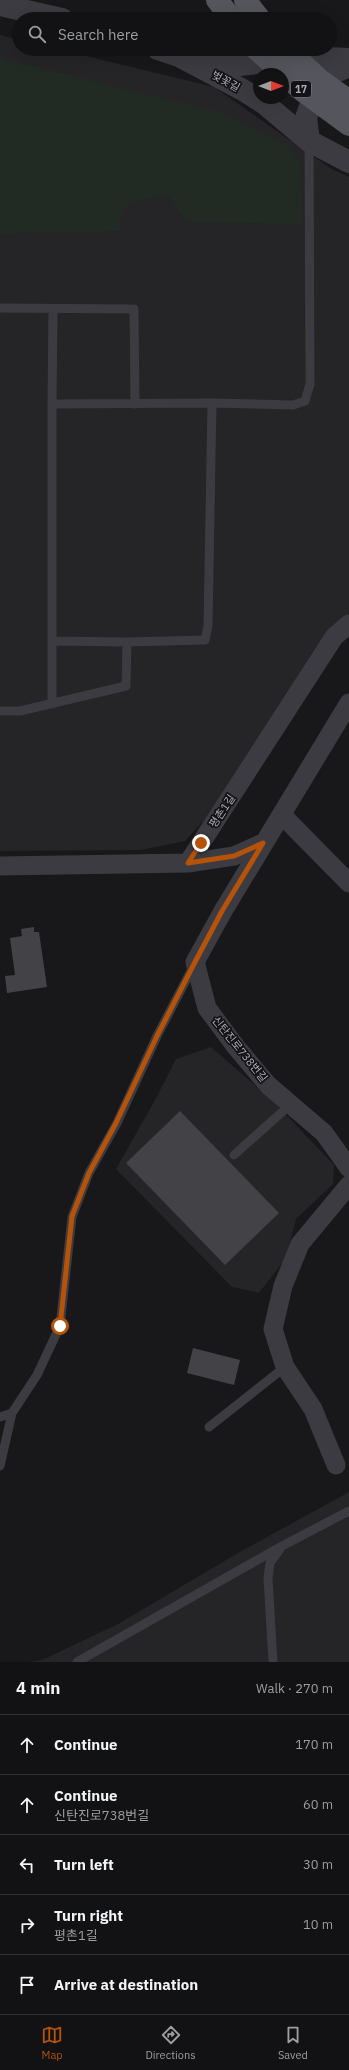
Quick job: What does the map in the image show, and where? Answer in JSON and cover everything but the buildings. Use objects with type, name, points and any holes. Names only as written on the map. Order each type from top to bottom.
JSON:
[{"type":"main road","points":[[217,0],[226,12]]},
{"type":"main road","points":[[245,0],[254,12]]},
{"type":"main road","name":"17","points":[[264,56],[304,92],[349,125]]},
{"type":"main road","name":"17","points":[[300,56],[319,79],[349,100]]},
{"type":"street","points":[[0,5],[31,12]]},
{"type":"street","points":[[179,56],[240,65],[283,56]]},
{"type":"street","name":"벚꽃길","points":[[179,56],[253,95]]},
{"type":"street","points":[[289,68],[295,56]]},
{"type":"street","points":[[323,56],[349,59]]},
{"type":"street","points":[[309,141],[306,118],[315,92],[327,76],[349,66]]},
{"type":"street","name":"벚꽃길","points":[[270,104],[309,141],[349,162]]},
{"type":"street","name":"평촌1길","points":[[188,863],[334,637],[349,624]]},
{"type":"street","points":[[195,962],[222,911],[263,843],[282,815],[303,776],[349,703]]},
{"type":"street","points":[[282,815],[349,883]]},
{"type":"street","points":[[0,866],[188,863],[234,856],[263,843]]},
{"type":"street","name":"신탄진로738번길","points":[[195,962],[207,1008],[236,1047],[268,1085],[324,1133],[349,1168]]},
{"type":"street","points":[[336,1465],[313,1409],[285,1367],[273,1329],[283,1286],[300,1244],[349,1185]]},
{"type":"lane","points":[[52,404],[212,403],[293,405],[305,401],[310,384],[309,141]]},
{"type":"lane","points":[[0,308],[134,309],[135,404]]},
{"type":"lane","points":[[52,704],[53,309]]},
{"type":"lane","points":[[52,641],[127,642],[205,640],[208,626],[212,403]]},
{"type":"lane","points":[[0,711],[20,711],[126,686],[127,642]]},
{"type":"lane","points":[[0,1466],[12,1413],[37,1375],[60,1326],[72,1216],[89,1173],[116,1123],[157,1036],[195,962]]},
{"type":"lane","points":[[234,1155],[291,1104]]},
{"type":"lane","points":[[210,1427],[285,1367]]},
{"type":"lane","points":[[0,1417],[12,1413]]},
{"type":"lane","points":[[77,1662],[282,1546],[349,1511]]},
{"type":"lane","points":[[273,1662],[268,1578],[270,1563],[282,1546]]},
{"type":"shaded area","points":[[0,35],[12,38],[12,56],[86,56],[214,87],[330,168],[349,177],[349,613],[318,644],[206,818],[185,841],[141,850],[0,851]]},
{"type":"shaded area","points":[[0,58],[219,112],[289,147],[301,168],[302,224],[186,222],[168,195],[130,202],[119,220],[121,231],[0,234]]},
{"type":"shaded area","points":[[211,1047],[274,1102],[334,1165],[333,1184],[296,1219],[286,1258],[259,1293],[232,1287],[116,1169],[154,1102],[176,1059]]},
{"type":"shaded area","points":[[349,1492],[349,1662],[30,1662],[42,1660],[118,1624],[238,1553]]},
{"type":"route","points":[[60,1326],[72,1216],[89,1173],[116,1123],[157,1036],[195,962],[222,911],[263,843],[234,856],[188,863],[201,843]]}]
